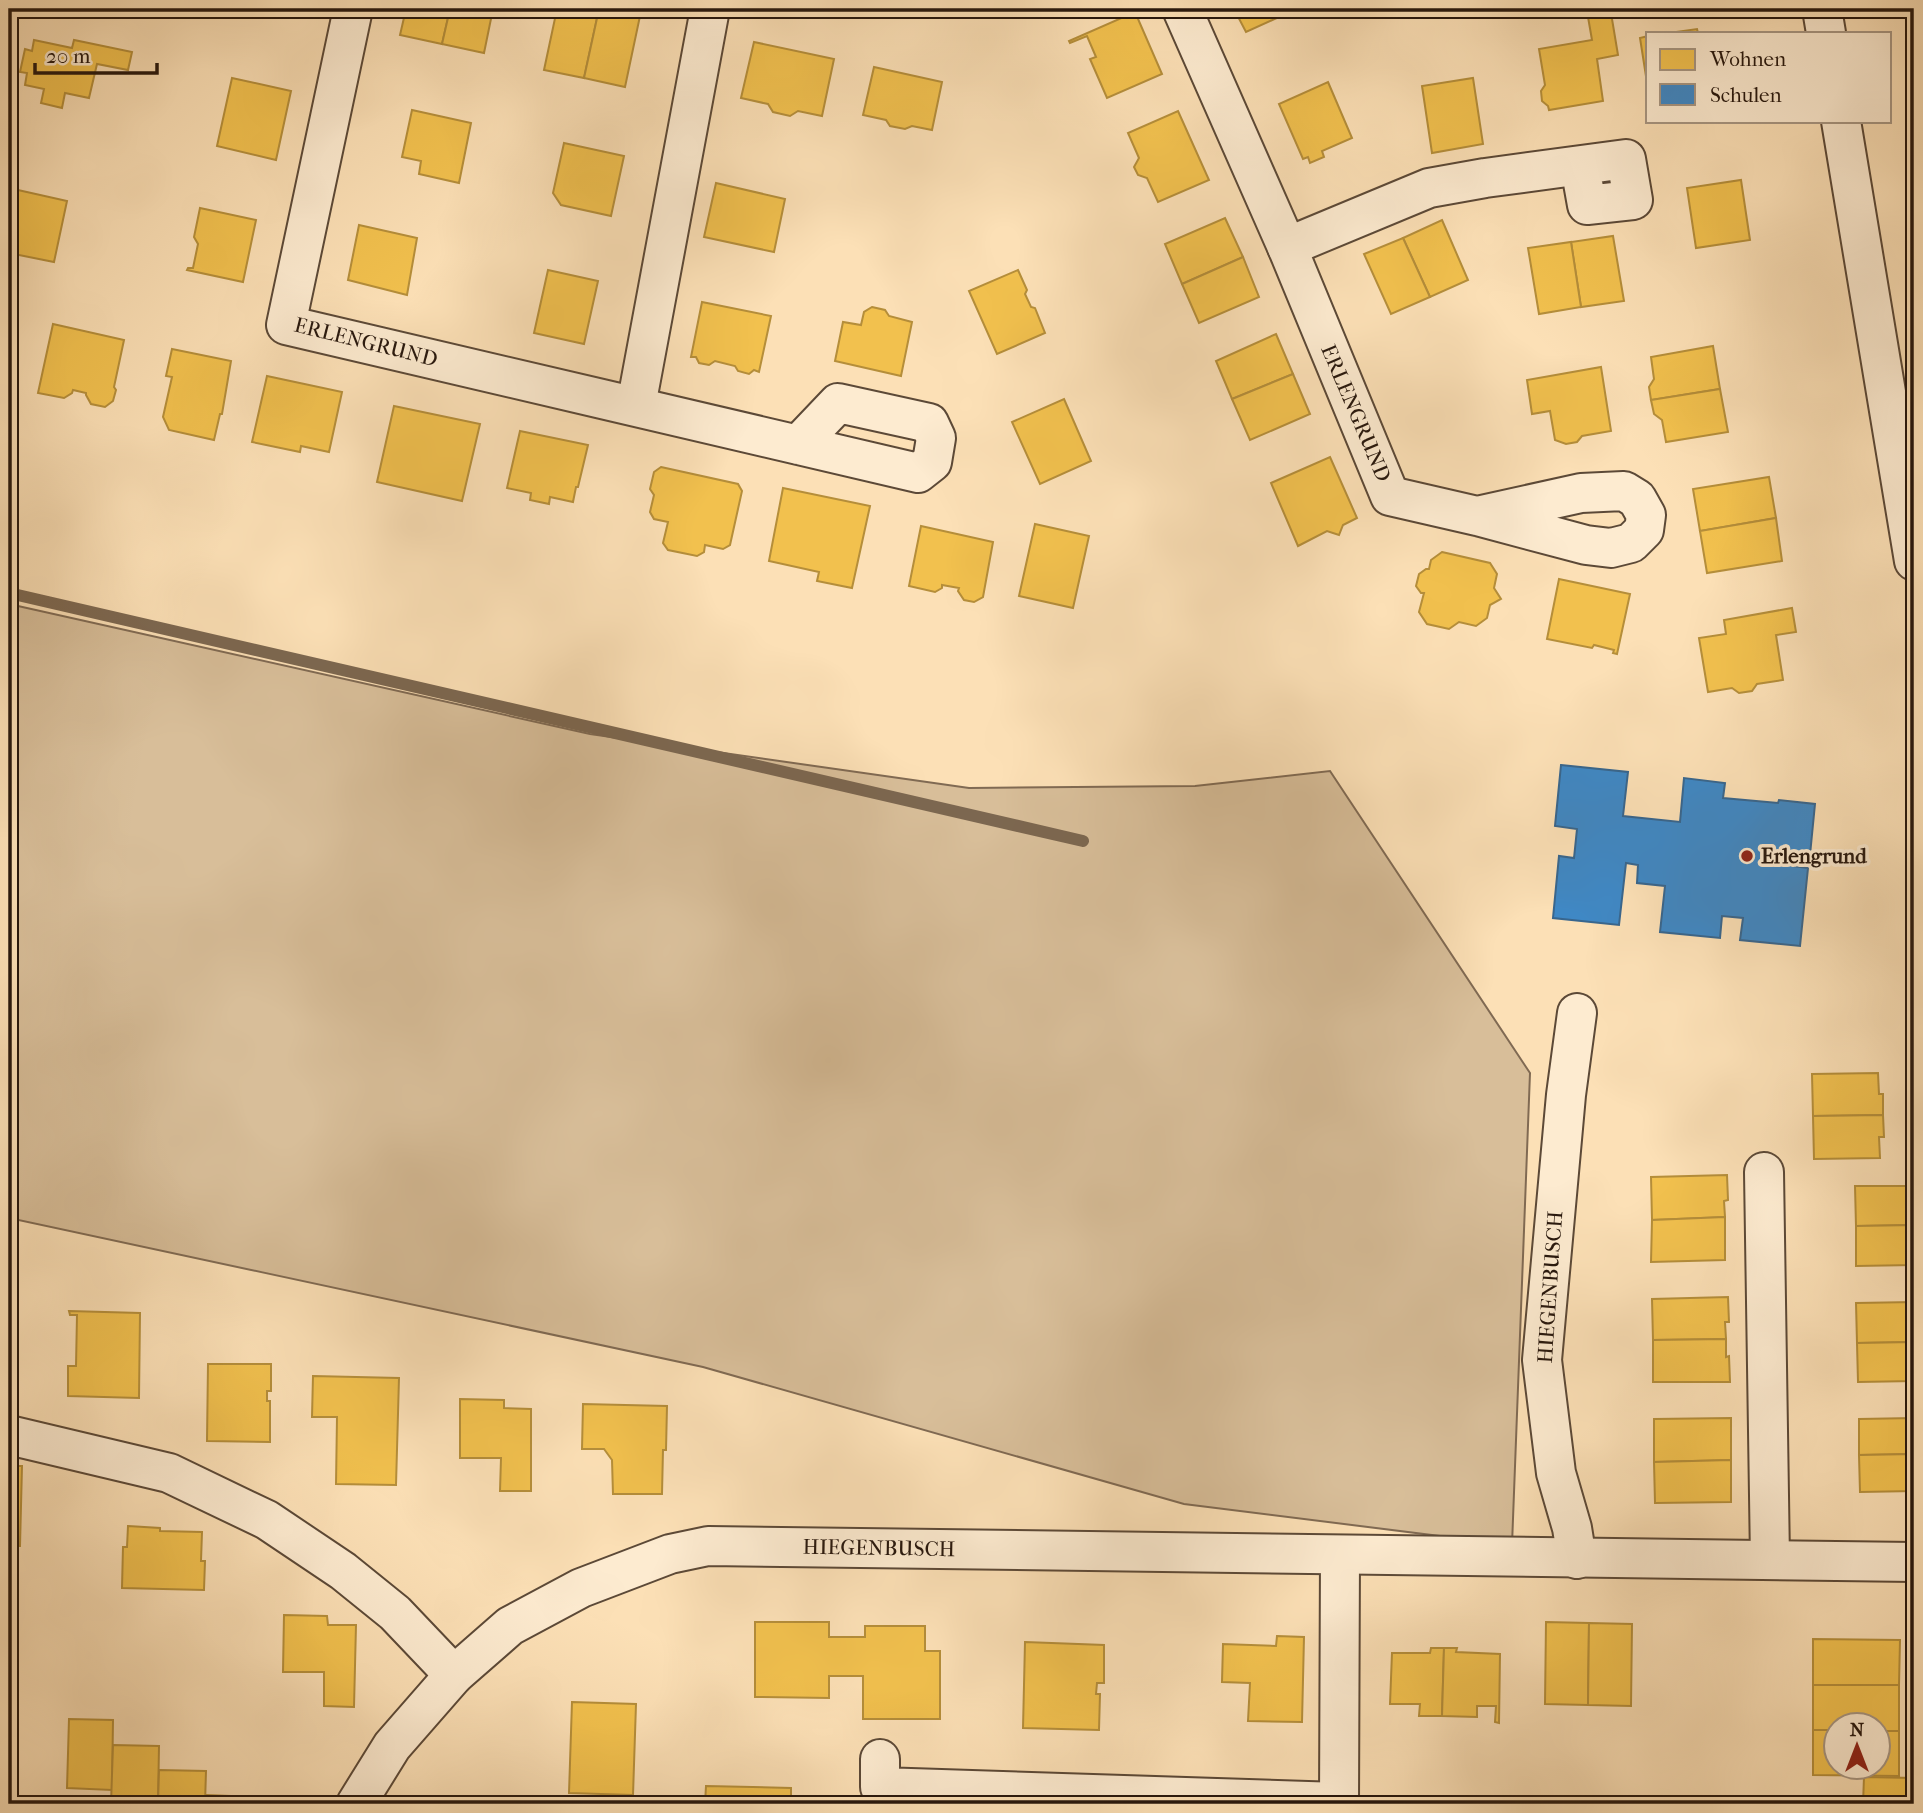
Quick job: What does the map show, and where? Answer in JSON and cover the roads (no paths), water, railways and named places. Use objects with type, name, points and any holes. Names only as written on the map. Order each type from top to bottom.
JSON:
[{"type":"street","name":"ERLENGRUND","points":[[354,9],[286,325],[798,445]]},
{"type":"street","points":[[636,406],[710,9]]},
{"type":"street","name":"ERLENGRUND","points":[[1182,9],[1287,247],[1390,496],[1477,516]]},
{"type":"street","points":[[1822,9],[1826,32]]},
{"type":"street","points":[[1841,122],[1914,561]]},
{"type":"street","points":[[1287,247],[1429,188],[1580,166]]},
{"type":"street","name":"HIEGENBUSCH","points":[[1577,1013],[1566,1095],[1542,1360],[1556,1473],[1572,1528],[1577,1559]]},
{"type":"street","points":[[1764,1172],[1770,1560]]},
{"type":"street","points":[[9,1435],[169,1473],[267,1520],[343,1571],[395,1613],[454,1675]]},
{"type":"street","name":"HIEGENBUSCH","points":[[356,1804],[392,1746],[454,1675],[510,1626],[581,1588],[670,1554],[708,1546],[1914,1563]]},
{"type":"street","points":[[880,1759],[880,1787],[1339,1803],[1340,1555]]},
{"type":"waterway","points":[[9,593],[1083,841]]},
{"type":"place","name":"Erlengrund","points":[[1747,856]]}]
